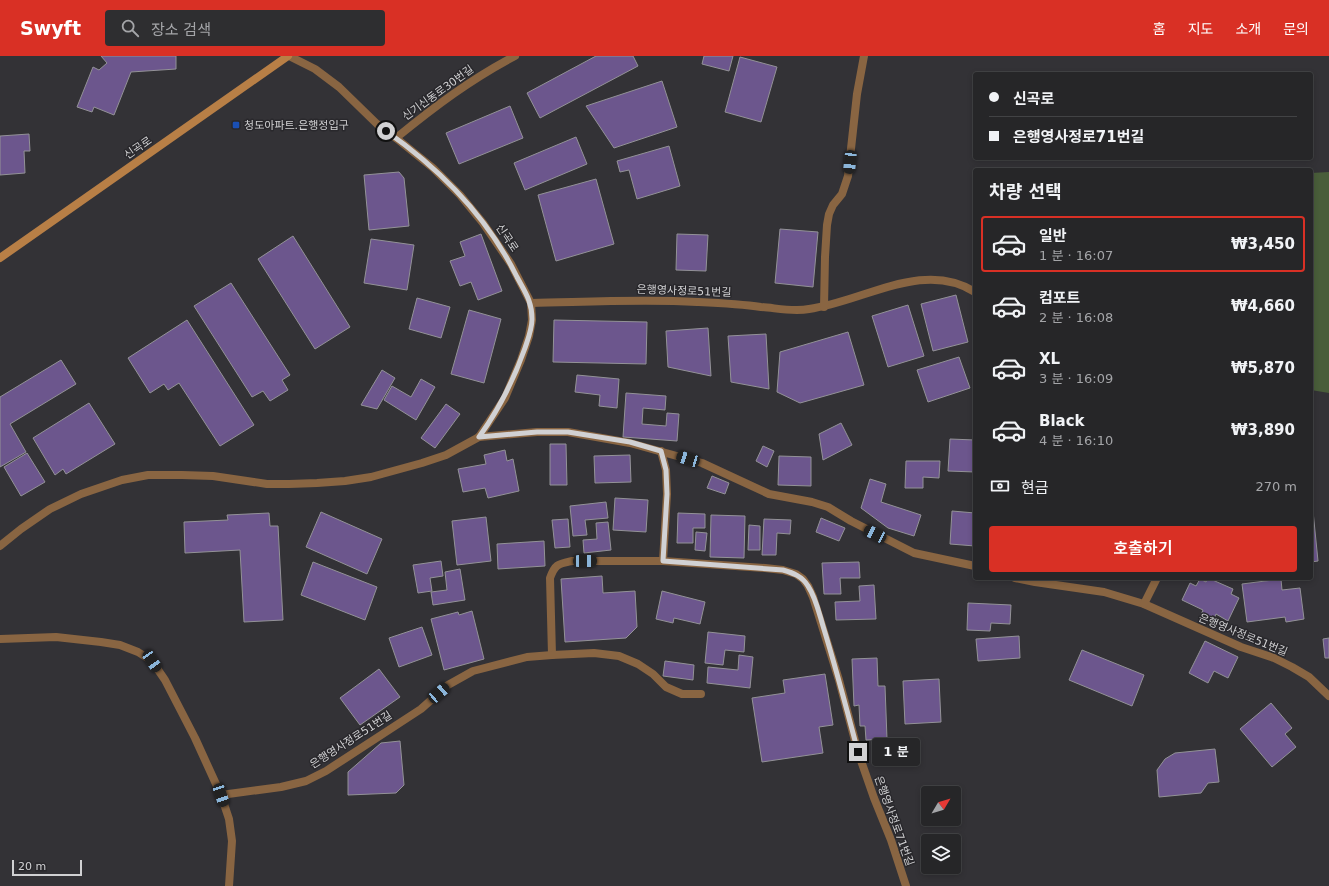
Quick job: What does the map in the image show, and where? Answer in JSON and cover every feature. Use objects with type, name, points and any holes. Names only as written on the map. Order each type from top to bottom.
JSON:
[{"type":"street","name":"신곡로","points":[[0,258],[288,56]]},
{"type":"lane","name":"신곡로","points":[[288,56],[316,69],[339,87],[377,124],[433,168],[460,195],[483,222],[511,264],[531,303]]},
{"type":"lane","name":"신기신동로30번길","points":[[396,138],[444,100],[476,78],[515,56]]},
{"type":"lane","points":[[824,307],[827,225],[829,214],[842,194],[848,176],[857,94],[864,56]]},
{"type":"lane","name":"은행영사정로51번길","points":[[531,303],[632,300],[697,302],[807,310],[824,307],[910,281],[931,279],[952,282],[973,291]]},
{"type":"lane","points":[[479,437],[505,398],[521,360],[529,336],[532,320],[531,303]]},
{"type":"lane","points":[[0,546],[20,529],[50,509],[81,494],[122,480],[148,475],[182,475],[213,476],[267,484],[345,481],[371,477],[446,455],[479,437],[537,432],[568,432],[630,442],[702,463],[769,494],[812,502],[828,507],[851,521],[914,553],[973,566]]},
{"type":"lane","points":[[661,451],[666,470],[667,494],[663,561]]},
{"type":"lane","name":"은행영사정로71번길","points":[[552,655],[550,578],[554,568],[561,564],[572,561],[663,561],[783,570],[796,574],[803,579],[813,597],[826,636],[858,752],[891,840],[906,886]]},
{"type":"lane","name":"은행영사정로51번길","points":[[1025,580],[1104,592],[1144,604],[1241,647],[1274,658],[1309,677],[1329,696]]},
{"type":"lane","points":[[1144,604],[1156,580]]},
{"type":"lane","points":[[0,639],[56,637],[101,642],[120,645],[138,652],[152,661],[165,680],[195,738],[221,795],[229,819],[232,841],[229,886]]},
{"type":"lane","name":"은행영사정로51번길","points":[[221,795],[281,787],[306,781],[326,771],[421,709],[448,685],[473,671],[521,659],[552,655],[594,653],[619,656],[638,664],[653,674],[666,688],[682,694],[701,694]]},
{"type":"green space","points":[[1329,172],[1329,393],[1313,390],[1313,173]]},
{"type":"building","points":[[101,56],[176,56],[176,69],[131,72],[114,115],[94,107],[92,112],[77,107],[93,67],[99,70],[107,63]]},
{"type":"building","points":[[596,56],[633,56],[638,66],[540,118],[527,93]]},
{"type":"building","points":[[704,56],[733,56],[729,71],[702,64]]},
{"type":"building","points":[[740,57],[777,67],[761,122],[725,112]]},
{"type":"building","points":[[662,81],[677,127],[614,148],[586,106]]},
{"type":"building","points":[[510,106],[523,138],[459,164],[446,133]]},
{"type":"building","points":[[29,134],[30,151],[24,151],[25,173],[0,175],[0,136]]},
{"type":"building","points":[[576,137],[587,164],[525,190],[514,163]]},
{"type":"building","points":[[669,146],[680,186],[637,199],[629,170],[620,172],[617,161]]},
{"type":"building","points":[[399,172],[404,178],[409,226],[369,230],[364,175]]},
{"type":"building","points":[[596,179],[614,244],[556,261],[538,195]]},
{"type":"building","points":[[780,229],[818,232],[813,287],[775,283]]},
{"type":"building","points":[[481,234],[502,291],[478,300],[471,282],[460,286],[450,261],[465,256],[460,242]]},
{"type":"building","points":[[677,234],[708,235],[706,271],[676,270]]},
{"type":"building","points":[[293,236],[350,327],[315,349],[258,259]]},
{"type":"building","points":[[371,239],[414,245],[407,290],[364,283]]},
{"type":"building","points":[[231,283],[290,375],[282,380],[288,390],[270,401],[263,391],[252,397],[194,306]]},
{"type":"building","points":[[956,295],[968,342],[933,351],[921,304]]},
{"type":"building","points":[[417,298],[450,307],[441,338],[409,329]]},
{"type":"building","points":[[908,305],[924,356],[888,367],[872,316]]},
{"type":"building","points":[[469,310],[501,319],[484,383],[451,374]]},
{"type":"building","points":[[187,320],[254,425],[220,446],[179,383],[168,390],[164,384],[150,393],[128,358]]},
{"type":"building","points":[[554,320],[647,322],[646,364],[553,362]]},
{"type":"building","points":[[708,328],[711,376],[668,367],[666,331]]},
{"type":"building","points":[[848,332],[864,385],[800,403],[777,392],[780,352]]},
{"type":"building","points":[[766,334],[769,389],[731,382],[728,336]]},
{"type":"building","points":[[959,357],[970,388],[928,402],[917,370]]},
{"type":"building","points":[[61,360],[76,384],[10,424],[26,452],[0,467],[0,397]]},
{"type":"building","points":[[382,370],[395,378],[377,409],[361,405]]},
{"type":"building","points":[[577,375],[619,379],[617,408],[599,406],[600,395],[575,392]]},
{"type":"building","points":[[421,379],[435,387],[416,420],[384,400],[392,386],[411,397]]},
{"type":"building","points":[[626,393],[666,396],[665,410],[643,408],[642,424],[666,426],[667,413],[679,414],[677,441],[623,437]]},
{"type":"building","points":[[89,403],[115,444],[66,474],[63,469],[55,475],[33,438]]},
{"type":"building","points":[[446,404],[460,414],[435,448],[421,438]]},
{"type":"building","points":[[841,423],[852,445],[823,460],[819,434]]},
{"type":"building","points":[[950,439],[973,440],[973,472],[948,471]]},
{"type":"building","points":[[550,444],[566,444],[567,485],[550,485]]},
{"type":"building","points":[[763,446],[774,451],[767,467],[756,461]]},
{"type":"building","points":[[505,450],[507,461],[513,459],[519,491],[488,498],[485,488],[463,492],[458,469],[486,464],[484,455]]},
{"type":"building","points":[[27,453],[45,482],[21,496],[4,467]]},
{"type":"building","points":[[630,455],[631,482],[595,483],[594,456]]},
{"type":"building","points":[[779,456],[811,457],[811,486],[778,485]]},
{"type":"building","points":[[906,461],[940,461],[939,478],[923,477],[923,488],[905,488]]},
{"type":"building","points":[[712,476],[729,483],[725,494],[707,488]]},
{"type":"building","points":[[870,479],[886,484],[881,502],[921,515],[914,536],[888,528],[861,508]]},
{"type":"building","points":[[615,498],[648,500],[646,532],[613,530]]},
{"type":"building","points":[[606,502],[608,518],[585,520],[587,535],[573,536],[570,506]]},
{"type":"building","points":[[952,511],[973,513],[973,546],[950,544]]},
{"type":"building","points":[[1313,511],[1318,561],[1313,562]]},
{"type":"building","points":[[321,512],[382,539],[367,574],[306,547]]},
{"type":"building","points":[[269,513],[270,526],[278,526],[283,620],[244,622],[240,550],[185,553],[184,522],[228,520],[227,515]]},
{"type":"building","points":[[678,513],[705,514],[705,528],[693,528],[693,543],[677,543]]},
{"type":"building","points":[[711,515],[745,516],[744,558],[710,557]]},
{"type":"building","points":[[486,517],[491,561],[457,565],[452,521]]},
{"type":"building","points":[[821,518],[845,528],[839,541],[816,532]]},
{"type":"building","points":[[568,519],[570,547],[555,548],[552,520]]},
{"type":"building","points":[[764,519],[791,520],[790,534],[777,533],[776,555],[762,555]]},
{"type":"building","points":[[608,522],[611,550],[584,553],[583,540],[597,539],[596,523]]},
{"type":"building","points":[[749,525],[760,526],[760,550],[748,550]]},
{"type":"building","points":[[696,532],[707,533],[705,551],[695,550]]},
{"type":"building","points":[[544,541],[545,566],[498,569],[497,544]]},
{"type":"building","points":[[441,561],[443,576],[430,578],[432,591],[418,593],[413,565]]},
{"type":"building","points":[[313,562],[377,587],[365,620],[301,595]]},
{"type":"building","points":[[859,562],[860,578],[840,578],[841,594],[824,594],[822,563]]},
{"type":"building","points":[[460,569],[465,600],[433,605],[431,592],[447,590],[445,572]]},
{"type":"building","points":[[602,576],[603,593],[635,591],[637,627],[626,638],[565,642],[561,579]]},
{"type":"building","points":[[1199,580],[1206,582],[1207,580],[1213,580],[1233,589],[1231,594],[1239,598],[1228,621],[1216,614],[1213,621],[1201,615],[1203,610],[1182,600],[1190,583],[1196,586]]},
{"type":"building","points":[[1281,580],[1282,590],[1300,588],[1304,619],[1286,622],[1285,617],[1247,622],[1242,584]]},
{"type":"building","points":[[874,585],[876,619],[836,620],[835,602],[860,601],[859,586]]},
{"type":"building","points":[[662,591],[705,602],[700,624],[674,618],[673,623],[656,619]]},
{"type":"building","points":[[968,603],[1011,605],[1010,624],[991,623],[990,631],[967,630]]},
{"type":"building","points":[[472,611],[484,659],[444,670],[431,619],[458,612],[459,615]]},
{"type":"building","points":[[422,627],[432,655],[399,667],[389,638]]},
{"type":"building","points":[[708,632],[745,636],[744,652],[725,650],[723,665],[705,663]]},
{"type":"building","points":[[1019,636],[1020,658],[978,661],[976,639]]},
{"type":"building","points":[[1329,638],[1329,658],[1325,658],[1323,639]]},
{"type":"building","points":[[1205,641],[1238,657],[1228,678],[1214,671],[1208,683],[1189,673]]},
{"type":"building","points":[[1082,650],[1144,675],[1132,706],[1069,680]]},
{"type":"building","points":[[739,655],[753,657],[750,688],[707,683],[708,667],[738,670]]},
{"type":"building","points":[[877,658],[878,686],[885,686],[887,739],[866,740],[865,726],[860,726],[859,705],[854,706],[852,659]]},
{"type":"building","points":[[665,661],[694,665],[693,680],[663,676]]},
{"type":"building","points":[[379,669],[400,697],[360,725],[340,698]]},
{"type":"building","points":[[825,674],[833,725],[819,727],[823,753],[762,762],[752,698],[785,693],[783,680]]},
{"type":"building","points":[[939,679],[941,722],[905,724],[903,681]]},
{"type":"building","points":[[1271,703],[1292,728],[1285,734],[1296,747],[1272,767],[1240,729]]},
{"type":"building","points":[[400,741],[404,785],[396,793],[348,795],[348,772],[381,743]]},
{"type":"building","points":[[1215,749],[1219,782],[1208,783],[1201,793],[1159,797],[1157,770],[1165,759],[1175,753]]},
{"type":"place","name":"청도아파트.은행정입구","points":[[236,125]]},
{"type":"route","points":[[386,131],[433,168],[468,204],[483,222],[511,264],[531,303],[532,320],[529,336],[521,360],[505,398],[479,437],[537,432],[568,432],[630,442],[661,451],[666,470],[667,494],[663,561],[783,570],[796,574],[803,579],[813,597],[826,636],[858,752]]}]
